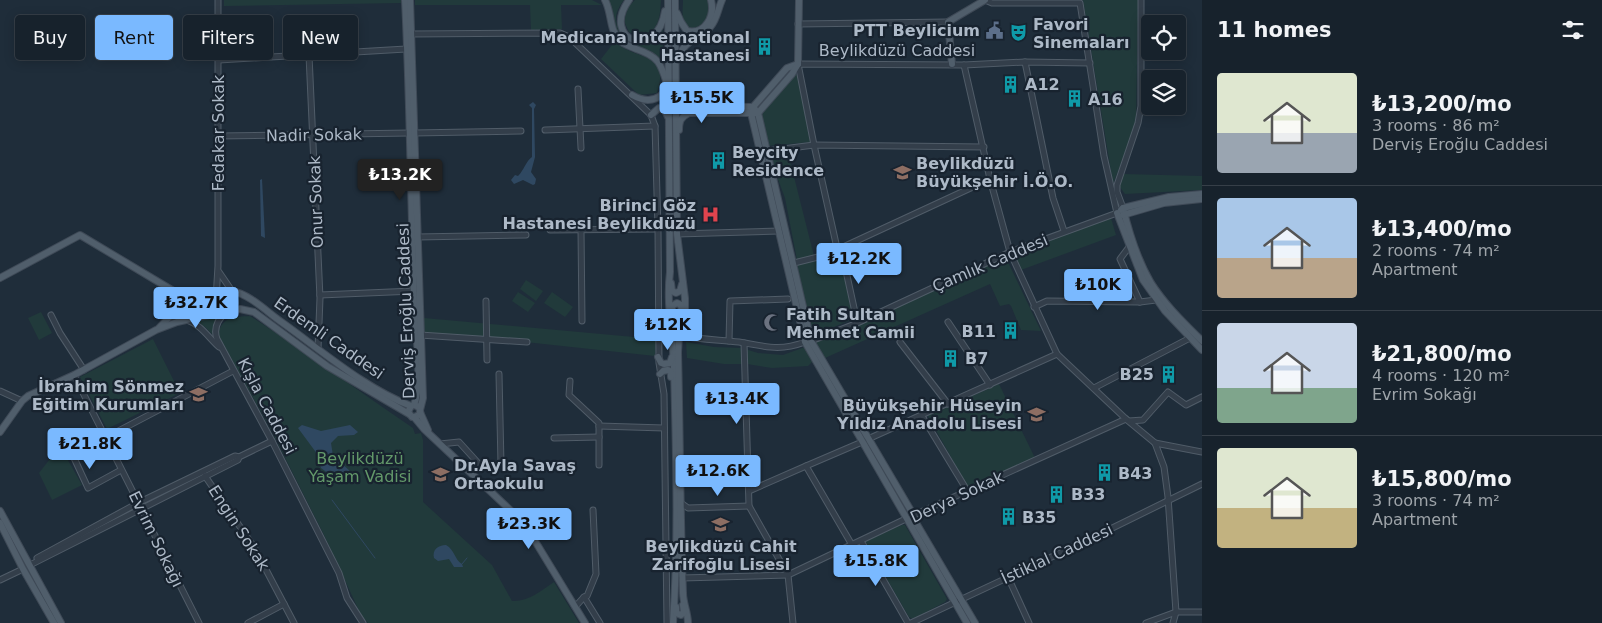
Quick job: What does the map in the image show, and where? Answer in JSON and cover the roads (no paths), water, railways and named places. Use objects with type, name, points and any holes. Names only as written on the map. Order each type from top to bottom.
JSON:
[{"type":"main road","name":"Derviş Eroğlu Caddesi","points":[[405,0],[409,49],[416,291],[423,401],[420,411]]},
{"type":"main road","name":"Derviş Eroğlu Caddesi","points":[[408,34],[410,0]]},
{"type":"main road","points":[[605,0],[609,8],[615,34],[627,46],[647,52],[655,57],[662,69],[668,87],[664,94],[658,98],[639,99],[632,95]]},
{"type":"main road","points":[[629,0],[620,15],[621,28],[628,37],[641,41],[650,38],[660,29],[668,0]]},
{"type":"main road","points":[[668,0],[670,272],[671,289],[674,293],[678,293],[681,289],[683,276]]},
{"type":"main road","points":[[675,3],[678,16],[683,25],[688,31],[694,32],[704,27],[711,18],[711,0]]},
{"type":"main road","points":[[675,63],[685,44],[706,32],[712,25],[722,0]]},
{"type":"main road","points":[[798,64],[799,0]]},
{"type":"main road","points":[[952,64],[948,22],[985,0]]},
{"type":"main road","points":[[675,3],[677,234],[683,276],[685,309],[680,335]]},
{"type":"main road","name":"Beylikdüzü Caddesi","points":[[754,111],[787,68],[798,64]]},
{"type":"main road","points":[[675,91],[680,100],[689,106],[754,111]]},
{"type":"main road","points":[[651,115],[660,108],[665,111],[669,118]]},
{"type":"main road","points":[[754,111],[808,342],[865,440],[910,509],[910,518],[958,602],[967,623]]},
{"type":"main road","points":[[675,160],[678,148],[679,123],[687,114],[754,111]]},
{"type":"main road","points":[[1202,194],[1169,197],[1117,214],[1139,273],[1156,300],[1202,350]]},
{"type":"main road","points":[[1124,211],[1164,203],[1202,199]]},
{"type":"main road","points":[[1124,211],[1150,282],[1165,302],[1202,341]]},
{"type":"main road","points":[[782,231],[794,263],[808,342]]},
{"type":"main road","points":[[0,278],[80,235],[197,305],[204,305],[216,300],[224,293],[232,291],[235,303],[231,310]]},
{"type":"main road","points":[[670,272],[668,293],[675,401],[676,508],[673,623]]},
{"type":"main road","name":"Erdemli Caddesi","points":[[232,291],[255,303],[318,349],[393,399],[412,406]]},
{"type":"main road","points":[[0,432],[22,401],[28,396],[84,370],[156,330],[185,302],[190,302]]},
{"type":"main road","points":[[671,328],[672,308],[677,303],[681,305],[682,310],[680,335],[681,503],[684,612],[680,615],[676,613],[675,598]]},
{"type":"main road","points":[[179,307],[178,311],[187,320]]},
{"type":"main road","name":"Erdemli Caddesi","points":[[156,330],[187,320],[231,310],[240,309],[254,312],[327,366],[412,416],[431,435]]},
{"type":"main road","name":"Derviş Eroğlu Caddesi","points":[[412,406],[418,394],[418,335]]},
{"type":"main road","points":[[658,357],[662,363],[667,364],[670,363],[673,353]]},
{"type":"main road","points":[[660,374],[665,370],[671,372],[675,401]]},
{"type":"main road","points":[[420,411],[419,416],[412,416],[408,410],[412,406],[418,406],[431,435],[524,523],[585,623]]},
{"type":"main road","points":[[0,511],[61,623]]},
{"type":"main road","points":[[0,523],[23,569],[54,623]]},
{"type":"main road","points":[[23,569],[29,570],[30,564]]},
{"type":"main road","points":[[683,597],[688,623]]},
{"type":"main road","points":[[958,602],[975,623]]},
{"type":"street","name":"Fedakar Sokak","points":[[218,0],[218,15]]},
{"type":"street","points":[[985,0],[992,3],[1080,3],[1104,156],[1117,214]]},
{"type":"street","points":[[1124,211],[1117,192],[1117,186],[1138,123],[1141,106],[1141,0]]},
{"type":"street","points":[[798,24],[948,22]]},
{"type":"street","points":[[408,34],[560,32],[632,95],[651,115],[655,126],[658,229],[658,357],[664,394],[667,623]]},
{"type":"street","points":[[358,52],[409,49]]},
{"type":"street","name":"Fedakar Sokak","points":[[216,300],[218,266],[219,60]]},
{"type":"street","name":"Onur Sokak","points":[[309,60],[320,295],[318,349]]},
{"type":"street","points":[[1025,62],[1053,198],[1064,231]]},
{"type":"street","name":"Beylikdüzü Caddesi","points":[[798,64],[1090,63]]},
{"type":"street","points":[[798,64],[814,145],[856,317],[855,324]]},
{"type":"street","points":[[964,64],[990,179],[1010,252],[1056,354],[1127,420],[1155,443],[1202,452]]},
{"type":"street","points":[[578,88],[581,148]]},
{"type":"street","points":[[545,130],[655,126]]},
{"type":"street","name":"Nadir Sokak","points":[[218,136],[521,131]]},
{"type":"street","points":[[763,151],[814,145],[984,147]]},
{"type":"street","points":[[794,263],[818,257],[839,248],[990,179]]},
{"type":"street","name":"Çamlık Caddesi","points":[[680,335],[768,348],[780,349],[791,347],[855,324],[1010,252],[1064,231],[1117,214]]},
{"type":"street","points":[[550,230],[658,229]]},
{"type":"street","points":[[580,230],[582,321]]},
{"type":"street","points":[[677,234],[782,231]]},
{"type":"street","points":[[415,237],[526,235]]},
{"type":"street","points":[[1130,248],[1120,259],[1140,302]]},
{"type":"street","points":[[218,266],[220,275],[232,291]]},
{"type":"street","points":[[320,295],[416,291]]},
{"type":"street","points":[[729,341],[730,301],[788,299]]},
{"type":"street","points":[[1034,307],[1047,301],[1140,302],[1156,300]]},
{"type":"street","points":[[486,301],[487,360]]},
{"type":"street","points":[[223,351],[215,334],[215,329],[222,316],[231,310]]},
{"type":"street","points":[[51,315],[60,333],[84,370]]},
{"type":"street","points":[[187,320],[203,330],[223,351]]},
{"type":"street","points":[[948,322],[990,385]]},
{"type":"street","points":[[418,335],[528,342]]},
{"type":"street","points":[[1094,388],[1190,338]]},
{"type":"street","points":[[900,342],[948,404]]},
{"type":"street","points":[[744,343],[750,506],[788,576],[793,623]]},
{"type":"street","name":"Kışla Caddesi","points":[[223,351],[272,441],[339,574],[347,598],[353,608]]},
{"type":"street","points":[[749,491],[922,416],[1056,354]]},
{"type":"street","points":[[105,438],[233,371]]},
{"type":"street","points":[[440,444],[459,442],[479,464],[501,465],[499,374]]},
{"type":"street","name":"Evrim Sokağı","points":[[74,375],[199,623]]},
{"type":"street","points":[[570,380],[569,395],[599,423],[599,465]]},
{"type":"street","points":[[0,390],[22,401]]},
{"type":"street","name":"Derya Sokak","points":[[788,576],[910,518],[1127,420],[1143,420],[1168,392],[1186,405],[1202,397]]},
{"type":"street","points":[[922,416],[968,492]]},
{"type":"street","points":[[599,426],[664,428]]},
{"type":"street","points":[[554,438],[599,437]]},
{"type":"street","points":[[30,564],[238,460],[239,457],[272,441]]},
{"type":"street","points":[[1155,443],[1164,468],[1168,500],[1176,612],[1173,623]]},
{"type":"street","points":[[68,445],[88,488],[121,470]]},
{"type":"street","points":[[30,564],[138,503],[235,456],[239,457]]},
{"type":"street","points":[[806,466],[852,545]]},
{"type":"street","name":"Engin Sokak","points":[[205,476],[254,547],[294,623]]},
{"type":"street","name":"İstiklal Caddesi","points":[[910,623],[958,602],[1202,484]]},
{"type":"street","points":[[681,503],[688,508],[750,506]]},
{"type":"street","points":[[575,607],[587,596],[596,574],[593,510]]},
{"type":"street","points":[[861,541],[910,623]]},
{"type":"street","points":[[0,580],[23,569]]},
{"type":"street","points":[[682,578],[788,576]]},
{"type":"street","points":[[1008,577],[1029,623]]},
{"type":"street","points":[[584,597],[600,623]]},
{"type":"street","points":[[248,623],[284,604]]},
{"type":"street","points":[[353,608],[358,623]]},
{"type":"street","points":[[353,608],[363,623]]},
{"type":"street","points":[[1146,623],[1176,612],[1202,612]]},
{"type":"water","points":[[533,102],[536,105],[534,109],[535,157],[531,172],[536,179],[535,184],[533,185],[523,180],[514,184],[511,180],[515,175],[518,176],[532,157],[532,108],[529,105]]},
{"type":"water","points":[[262,179],[265,238],[261,236],[260,180]]},
{"type":"water","points":[[302,425],[321,431],[350,425],[358,432],[354,435],[338,436],[331,443],[333,456],[350,471],[346,476],[333,477],[321,468],[315,451],[298,428]]},
{"type":"water","points":[[446,545],[451,549],[463,567],[454,567],[449,559],[438,561],[434,558],[436,548]]},
{"type":"waterway","points":[[332,500],[375,558]]},
{"type":"waterway","points":[[462,564],[467,558]]},
{"type":"place","name":"PTT Beylicium","points":[[994,30]]},
{"type":"place","name":"Favori Sinemaları","points":[[1019,33]]},
{"type":"place","name":"Medicana International Hastanesi","points":[[764,46]]},
{"type":"place","name":"A12","points":[[1011,84]]},
{"type":"place","name":"A16","points":[[1074,99]]},
{"type":"place","name":"Beycity Residence","points":[[718,161]]},
{"type":"place","name":"Beylikdüzü Büyükşehir İ.Ö.O.","points":[[902,172]]},
{"type":"place","name":"Birinci Göz Hastanesi Beylikdüzü","points":[[710,214]]},
{"type":"place","name":"Fatih Sultan Mehmet Camii","points":[[772,323]]},
{"type":"place","name":"B11","points":[[1010,331]]},
{"type":"place","name":"B7","points":[[951,358]]},
{"type":"place","name":"B25","points":[[1168,374]]},
{"type":"place","name":"İbrahim Sönmez Eğitim Kurumları","points":[[198,395]]},
{"type":"place","name":"Büyükşehir Hüseyin Yıldız Anadolu Lisesi","points":[[1036,414]]},
{"type":"place","name":"B43","points":[[1104,473]]},
{"type":"place","name":"Dr.Ayla Savaş Ortaokulu","points":[[440,474]]},
{"type":"place","name":"B33","points":[[1057,494]]},
{"type":"place","name":"B35","points":[[1008,517]]},
{"type":"place","name":"Beylikdüzü Cahit Zarifoğlu Lisesi","points":[[721,525]]},
{"type":"park label","name":"Beylikdüzü Yaşam Vadisi","points":[[360,467]]}]
